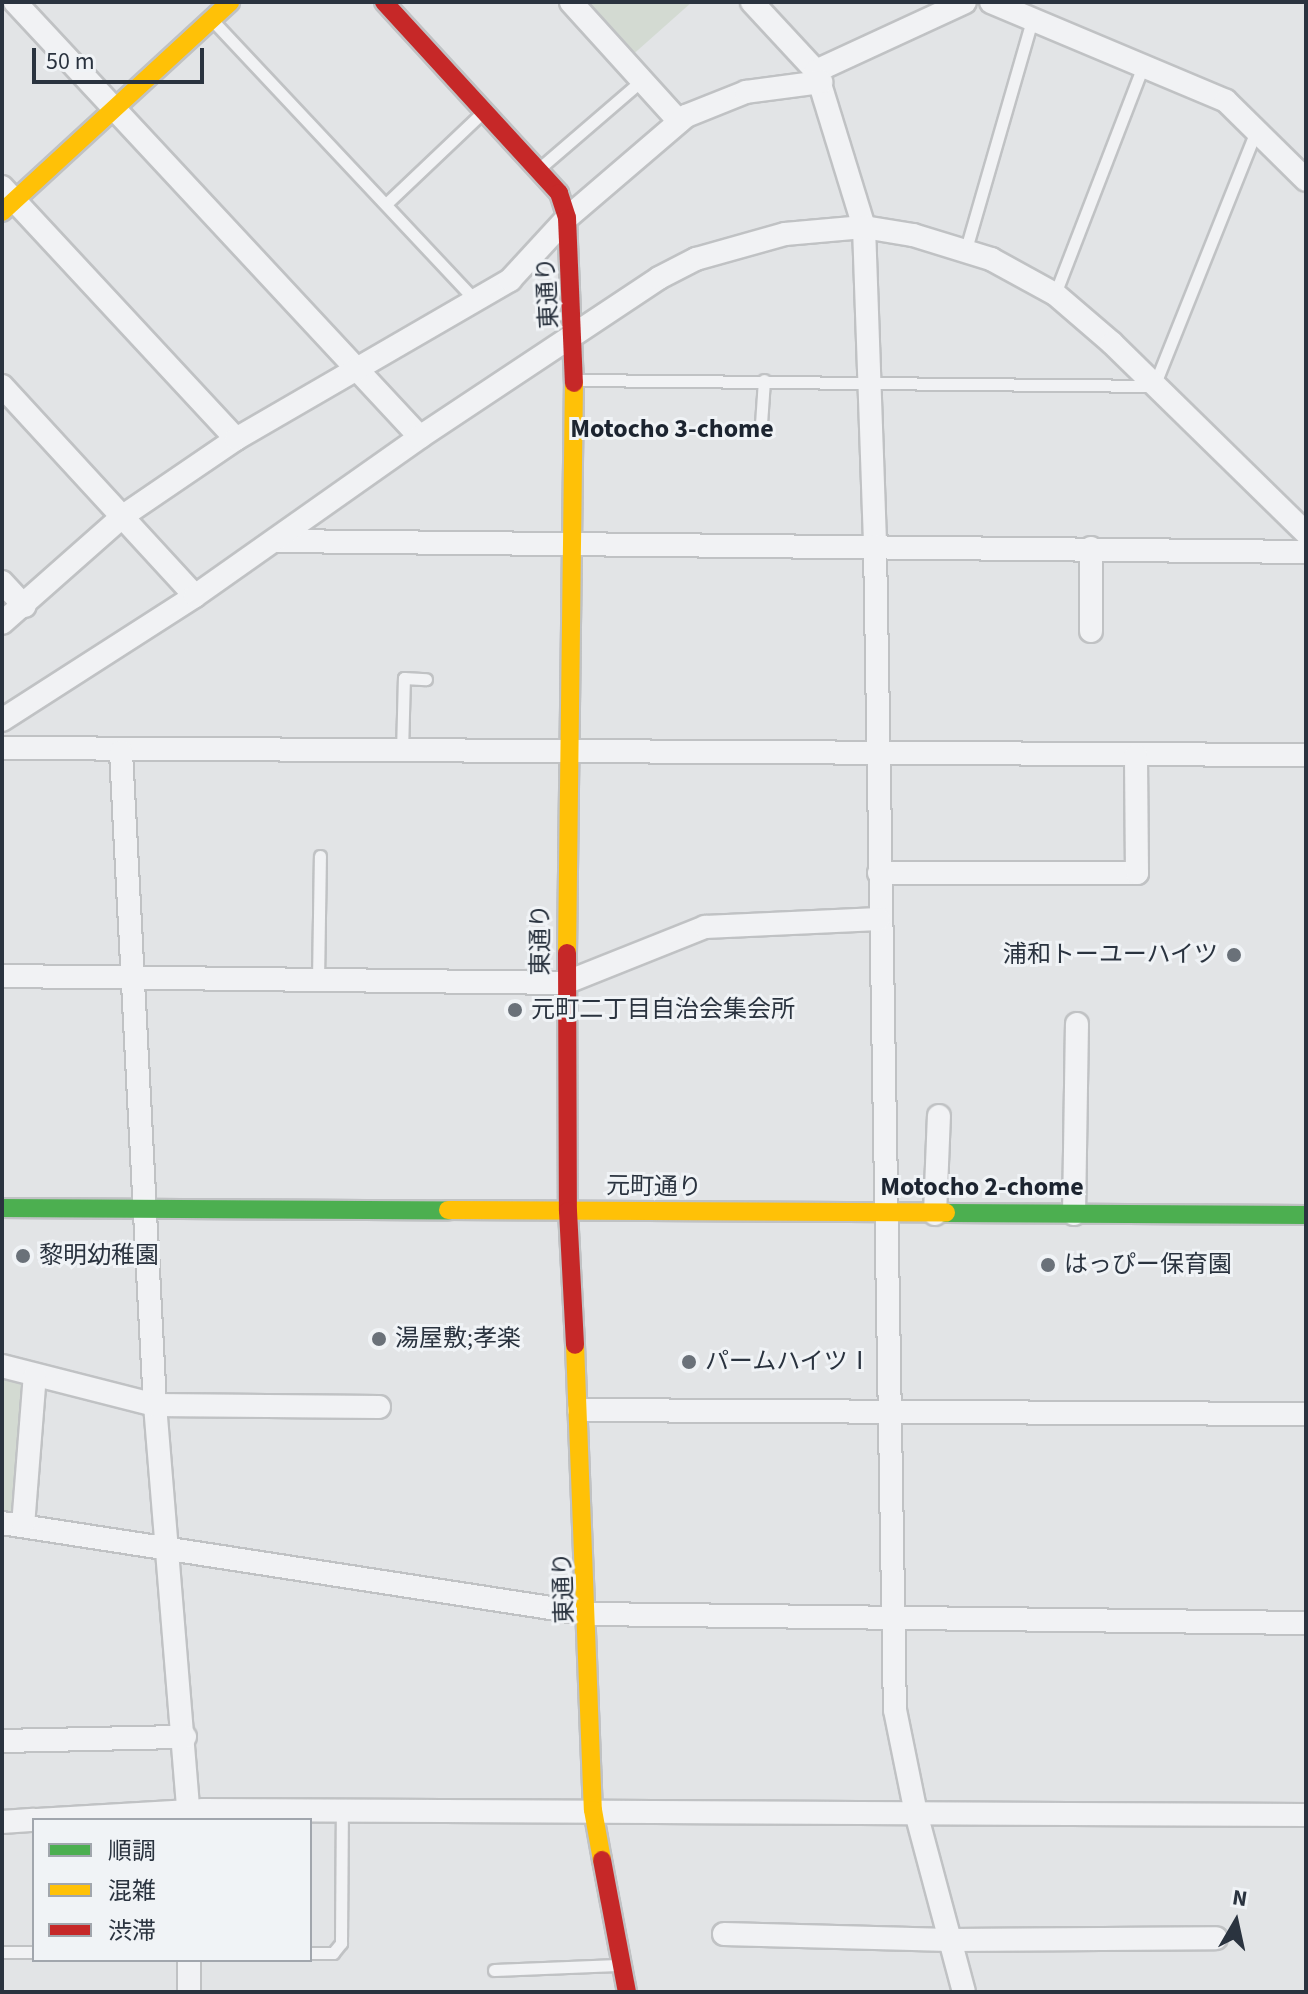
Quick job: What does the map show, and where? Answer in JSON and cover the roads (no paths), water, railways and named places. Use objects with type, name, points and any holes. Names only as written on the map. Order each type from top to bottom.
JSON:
[{"type":"street","points":[[15,2],[420,437]]},
{"type":"street","points":[[230,2],[204,10],[115,108],[6,200],[236,439]]},
{"type":"street","name":"東通り","points":[[384,2],[559,193],[567,218],[575,334],[566,753],[568,1211],[589,1614],[593,1810],[627,1992]]},
{"type":"street","points":[[571,2],[679,121]]},
{"type":"street","points":[[752,2],[819,76],[864,227],[875,546],[879,919],[895,1710],[916,1813],[964,1992]]},
{"type":"street","points":[[2,623],[123,516],[236,439],[510,280],[567,218],[679,121],[746,92],[819,76],[965,2]]},
{"type":"street","points":[[991,2],[1226,101],[1257,128],[1306,180]]},
{"type":"street","points":[[2,720],[195,596],[420,437],[575,334],[696,259],[785,234],[864,227],[966,249],[1055,294],[1306,533]]},
{"type":"street","points":[[2,386],[195,596]]},
{"type":"street","points":[[276,541],[1306,552]]},
{"type":"street","points":[[1091,548],[1091,631]]},
{"type":"street","points":[[2,582],[24,606]]},
{"type":"street","points":[[2,748],[121,752],[1306,755]]},
{"type":"street","points":[[121,752],[142,1207],[166,1549],[185,1737],[189,1815]]},
{"type":"street","points":[[879,873],[1137,873],[1136,756]]},
{"type":"street","points":[[2,976],[565,983],[705,927],[879,919]]},
{"type":"street","points":[[1074,1214],[1077,1024]]},
{"type":"street","points":[[935,1214],[939,1116]]},
{"type":"street","name":"元町通り","points":[[2,1208],[1306,1215]]},
{"type":"street","points":[[2,1366],[155,1405],[379,1407]]},
{"type":"street","points":[[35,1375],[12,1525],[589,1614],[1306,1623]]},
{"type":"street","points":[[579,1410],[1306,1414]]},
{"type":"street","points":[[2,1741],[185,1737]]},
{"type":"street","points":[[97,1818],[593,1810],[1306,1815]]},
{"type":"street","points":[[2,1822],[32,1820]]},
{"type":"street","points":[[724,1934],[950,1940],[1216,1938]]},
{"type":"street","points":[[189,1962],[189,1992]]},
{"type":"lane","points":[[204,10],[476,301]]},
{"type":"lane","points":[[966,249],[1032,20]]},
{"type":"lane","points":[[1055,294],[1143,66]]},
{"type":"lane","points":[[537,170],[642,80]]},
{"type":"lane","points":[[386,204],[484,112]]},
{"type":"lane","points":[[572,380],[1154,386],[1257,128]]},
{"type":"lane","points":[[761,424],[764,380]]},
{"type":"lane","points":[[402,752],[404,678],[426,679]]},
{"type":"lane","points":[[318,980],[320,856]]},
{"type":"lane","points":[[312,1953],[333,1953],[341,1943],[342,1812]]},
{"type":"lane","points":[[2,1952],[32,1952]]},
{"type":"lane","points":[[494,1970],[622,1965]]},
{"type":"place","name":"浦和トーユーハイツ","points":[[1234,955]]},
{"type":"place","name":"元町二丁目自治会集会所","points":[[515,1010]]},
{"type":"place","name":"黎明幼稚園","points":[[23,1256]]},
{"type":"place","name":"はっぴー保育園","points":[[1048,1265]]},
{"type":"place","name":"湯屋敷;孝楽","points":[[379,1339]]},
{"type":"place","name":"パームハイツⅠ","points":[[689,1362]]},
{"type":"district","name":"Motocho 3-chome","points":[[672,429]]},
{"type":"district","name":"Motocho 2-chome","points":[[982,1187]]}]
